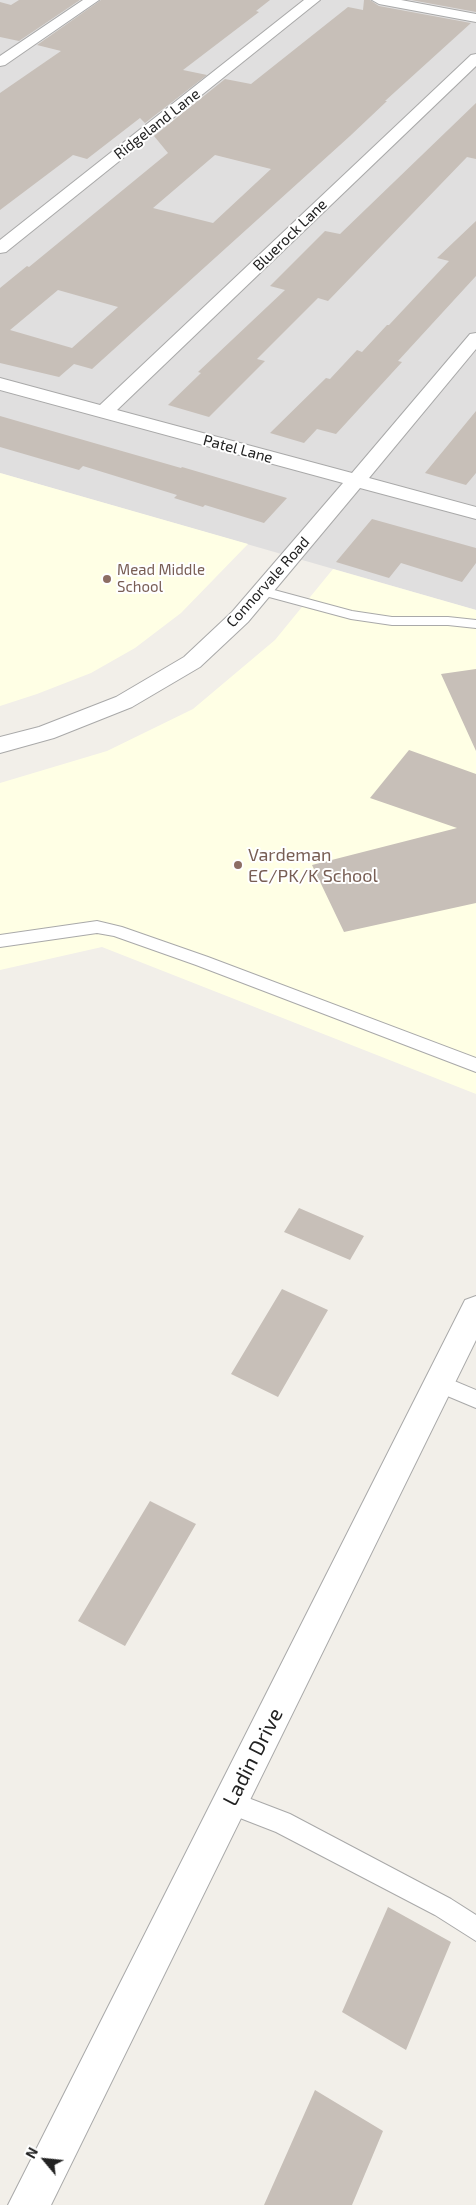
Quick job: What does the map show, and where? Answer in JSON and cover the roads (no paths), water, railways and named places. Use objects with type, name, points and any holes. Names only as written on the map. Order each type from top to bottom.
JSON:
[{"type":"street","points":[[0,62],[92,0]]},
{"type":"street","name":"Ridgeland Lane","points":[[0,248],[313,0]]},
{"type":"street","points":[[379,0],[476,18]]},
{"type":"street","name":"Bluerock Lane","points":[[104,412],[476,58]]},
{"type":"street","name":"Connorvale Road","points":[[0,746],[46,732],[124,702],[192,662],[240,617],[264,591],[476,338]]},
{"type":"street","name":"Patel Lane","points":[[0,384],[476,513]]},
{"type":"street","name":"Ladin Drive","points":[[29,2205],[440,1384],[476,1308]]},
{"type":"lane","points":[[264,591],[351,615],[392,620],[448,621],[476,624]]},
{"type":"lane","points":[[0,941],[97,927],[116,931],[202,960],[476,1065]]},
{"type":"lane","points":[[440,1384],[476,1399]]},
{"type":"lane","points":[[230,1803],[282,1822],[319,1840],[444,1907],[476,1929]]},
{"type":"place","name":"Mead Middle School","points":[[107,579]]},
{"type":"place","name":"Vardeman EC/PK/K School","points":[[238,865]]}]
